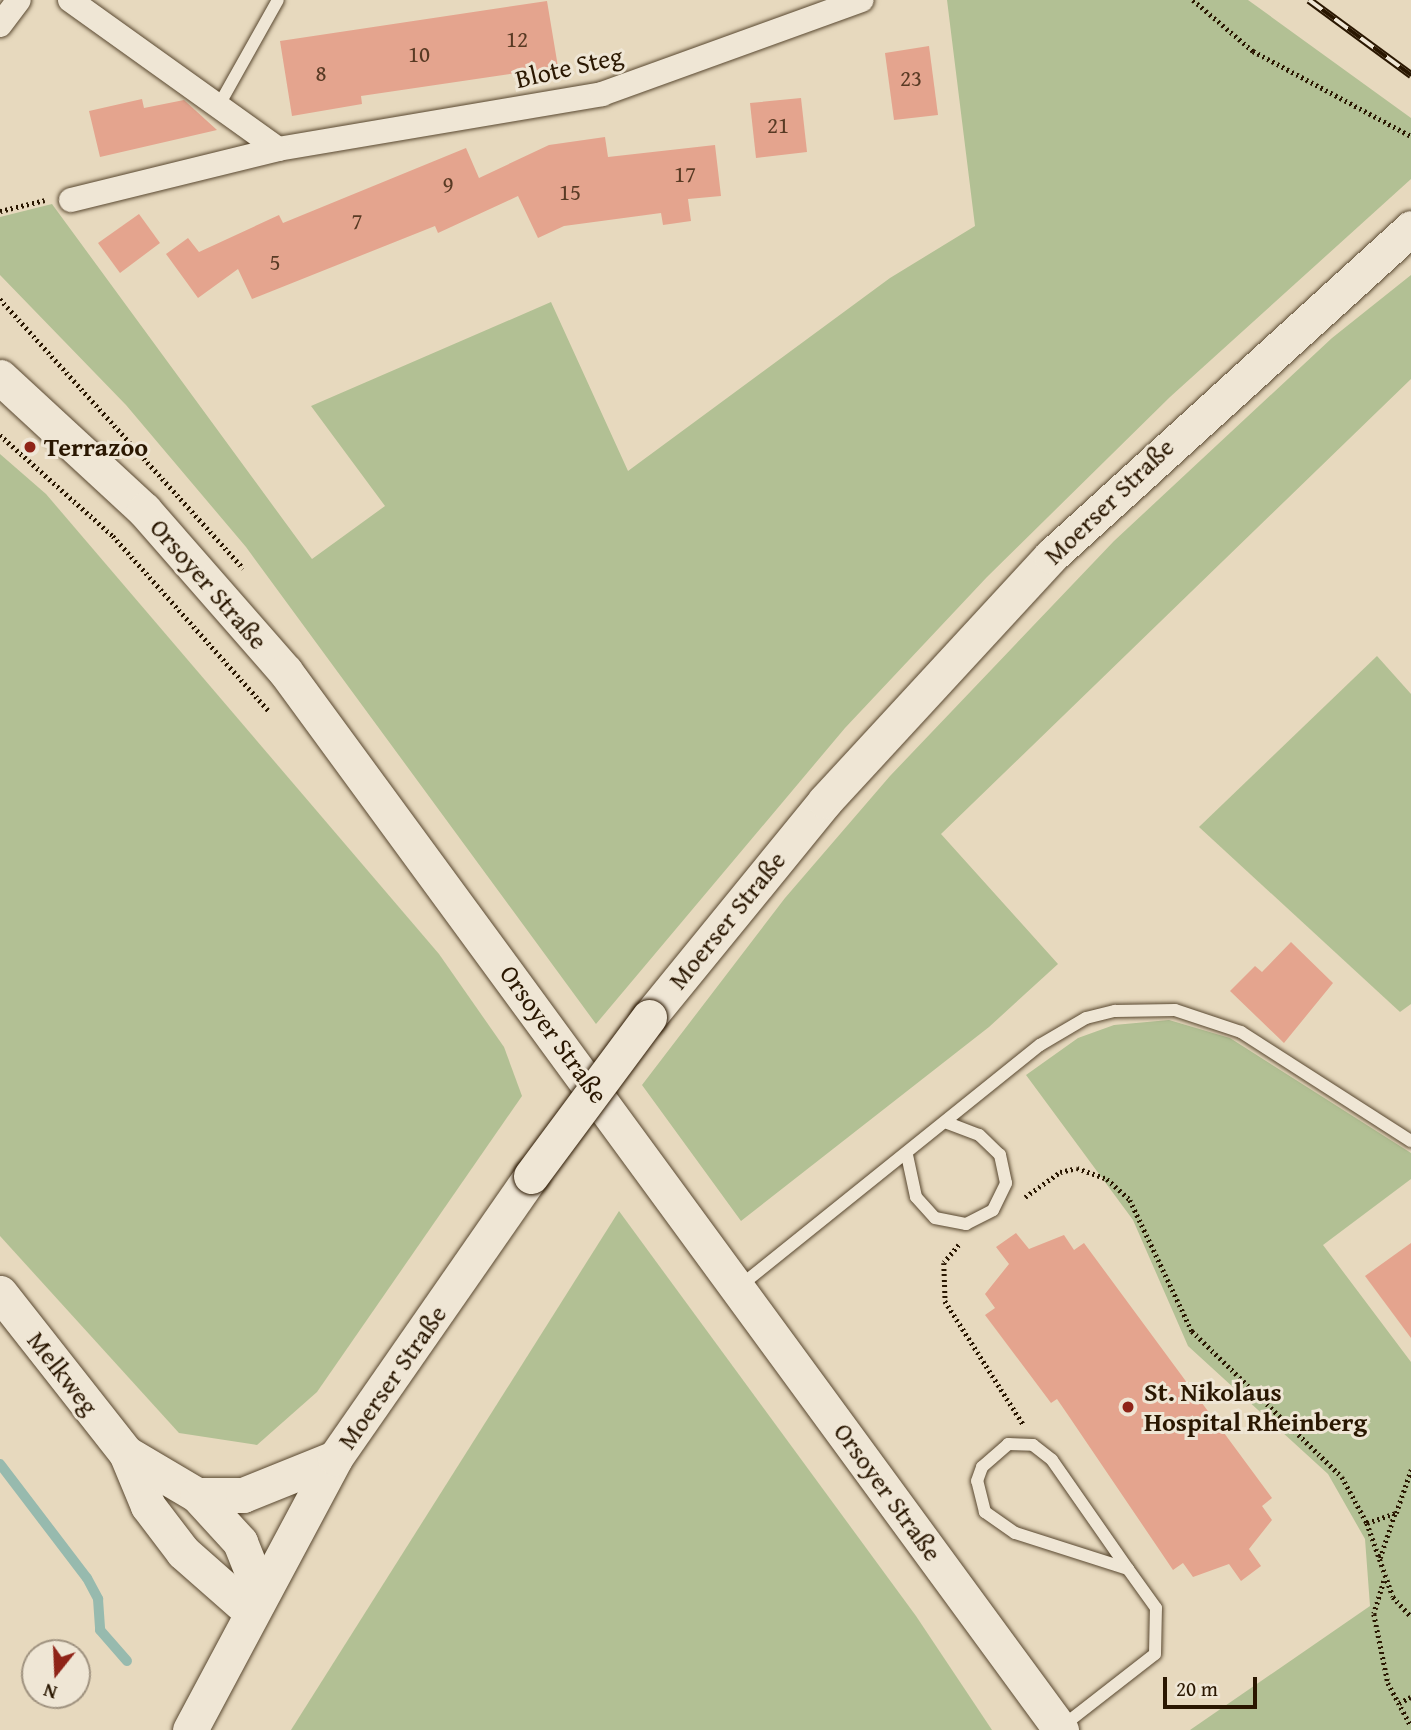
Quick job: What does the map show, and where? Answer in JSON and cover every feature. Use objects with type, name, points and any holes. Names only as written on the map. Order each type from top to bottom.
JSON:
[{"type":"main road","name":"Moerser Straße","points":[[190,1730],[335,1458],[531,1176],[649,1017],[825,801],[1051,556],[1411,228]]},
{"type":"main road","name":"Orsoyer Straße","points":[[0,377],[144,510],[285,671],[740,1286],[1060,1729]]},
{"type":"main road","name":"Melkweg","points":[[0,1293],[126,1453],[148,1506],[183,1552],[256,1602]]},
{"type":"main road","name":"Melkweg","points":[[126,1453],[197,1495],[240,1542],[256,1602]]},
{"type":"main road","points":[[197,1495],[243,1496],[335,1458]]},
{"type":"street","points":[[0,25],[19,0]]},
{"type":"street","points":[[70,0],[278,149]]},
{"type":"street","name":"Blote Steg","points":[[71,200],[278,149],[602,94],[862,0]]},
{"type":"lane","points":[[219,105],[278,0]]},
{"type":"lane","points":[[740,1286],[1061,1030],[1086,1018],[1144,1009],[1207,1018],[1241,1032],[1411,1141]]},
{"type":"lane","points":[[907,1155],[916,1197],[936,1218],[966,1224],[993,1210],[1006,1183],[1000,1155],[979,1135],[947,1123]]},
{"type":"lane","points":[[1060,1729],[1155,1654],[1156,1608],[1052,1460],[1025,1442],[1008,1444],[982,1466],[977,1481],[985,1512],[1015,1533],[1128,1569]]},
{"type":"path","points":[[1193,0],[1253,51],[1411,136]]},
{"type":"path","points":[[0,211],[71,200]]},
{"type":"path","points":[[0,435],[121,544],[275,718]]},
{"type":"path","points":[[1020,1201],[1060,1172],[1077,1168],[1107,1179],[1130,1200],[1192,1331],[1326,1457],[1367,1522],[1384,1580],[1411,1616]]},
{"type":"path","points":[[971,1236],[944,1263],[945,1301],[1014,1408],[1025,1442]]},
{"type":"path","points":[[1380,1559],[1411,1470]]},
{"type":"path","points":[[1367,1522],[1396,1513]]},
{"type":"path","points":[[1384,1580],[1374,1614],[1399,1703],[1411,1726]]},
{"type":"path","points":[[1399,1703],[1411,1698]]},
{"type":"green space","points":[[947,0],[1248,0],[1411,118],[1411,179],[1170,397],[987,577],[845,728],[596,1024],[246,547],[126,405],[0,275],[0,217],[52,204],[312,559],[385,506],[311,406],[551,302],[628,471],[890,278],[975,226]]},
{"type":"green space","points":[[1411,275],[1411,379],[941,834],[1058,964],[989,1027],[741,1221],[642,1085],[785,898],[890,776],[1114,541],[1332,338]]},
{"type":"green space","points":[[0,454],[46,494],[439,954],[504,1047],[522,1096],[317,1392],[257,1445],[179,1433],[0,1236]]},
{"type":"green space","points":[[1377,656],[1411,694],[1411,1004],[1400,1012],[1199,827]]},
{"type":"green space","points":[[1169,1020],[1230,1038],[1411,1153],[1411,1179],[1323,1245],[1411,1362],[1411,1730],[1190,1730],[1370,1606],[1365,1539],[1328,1474],[1188,1346],[1133,1220],[1026,1075],[1078,1038],[1114,1025]]},
{"type":"green space","points":[[619,1211],[916,1616],[992,1730],[291,1730]]},
{"type":"building","points":[[547,1],[558,67],[361,96],[362,104],[292,116],[280,41]]},
{"type":"building","points":[[929,46],[938,115],[894,120],[885,53]]},
{"type":"building","points":[[801,98],[807,152],[756,158],[750,103]]},
{"type":"building","points":[[142,99],[144,108],[184,100],[217,130],[100,157],[89,111]]},
{"type":"building","points":[[605,137],[608,157],[715,145],[721,196],[688,199],[691,221],[663,225],[661,213],[564,226],[538,238],[518,196],[438,233],[435,226],[252,299],[238,269],[198,298],[166,254],[188,238],[199,252],[279,215],[283,223],[466,148],[479,178],[549,145]]},
{"type":"building","points":[[139,214],[160,243],[120,273],[98,243]]},
{"type":"building","points":[[1291,942],[1333,983],[1284,1043],[1230,991],[1255,966],[1262,972]]},
{"type":"building","name":"St. Nikolaus Hospital Rheinberg","points":[[1016,1233],[1029,1249],[1064,1235],[1074,1250],[1084,1243],[1272,1498],[1262,1506],[1272,1520],[1249,1549],[1261,1566],[1241,1581],[1229,1564],[1193,1577],[1183,1563],[1173,1570],[1057,1399],[1051,1403],[985,1315],[995,1308],[985,1294],[1009,1264],[996,1247]]},
{"type":"building","points":[[1411,1243],[1411,1338],[1365,1276]]},
{"type":"waterway","points":[[0,1464],[87,1578],[98,1599],[100,1630],[127,1661]]},
{"type":"railway","points":[[1309,0],[1411,75]]},
{"type":"place","name":"Terrazoo","points":[[30,447]]},
{"type":"place","name":"St. Nikolaus Hospital Rheinberg","points":[[1128,1407]]}]
